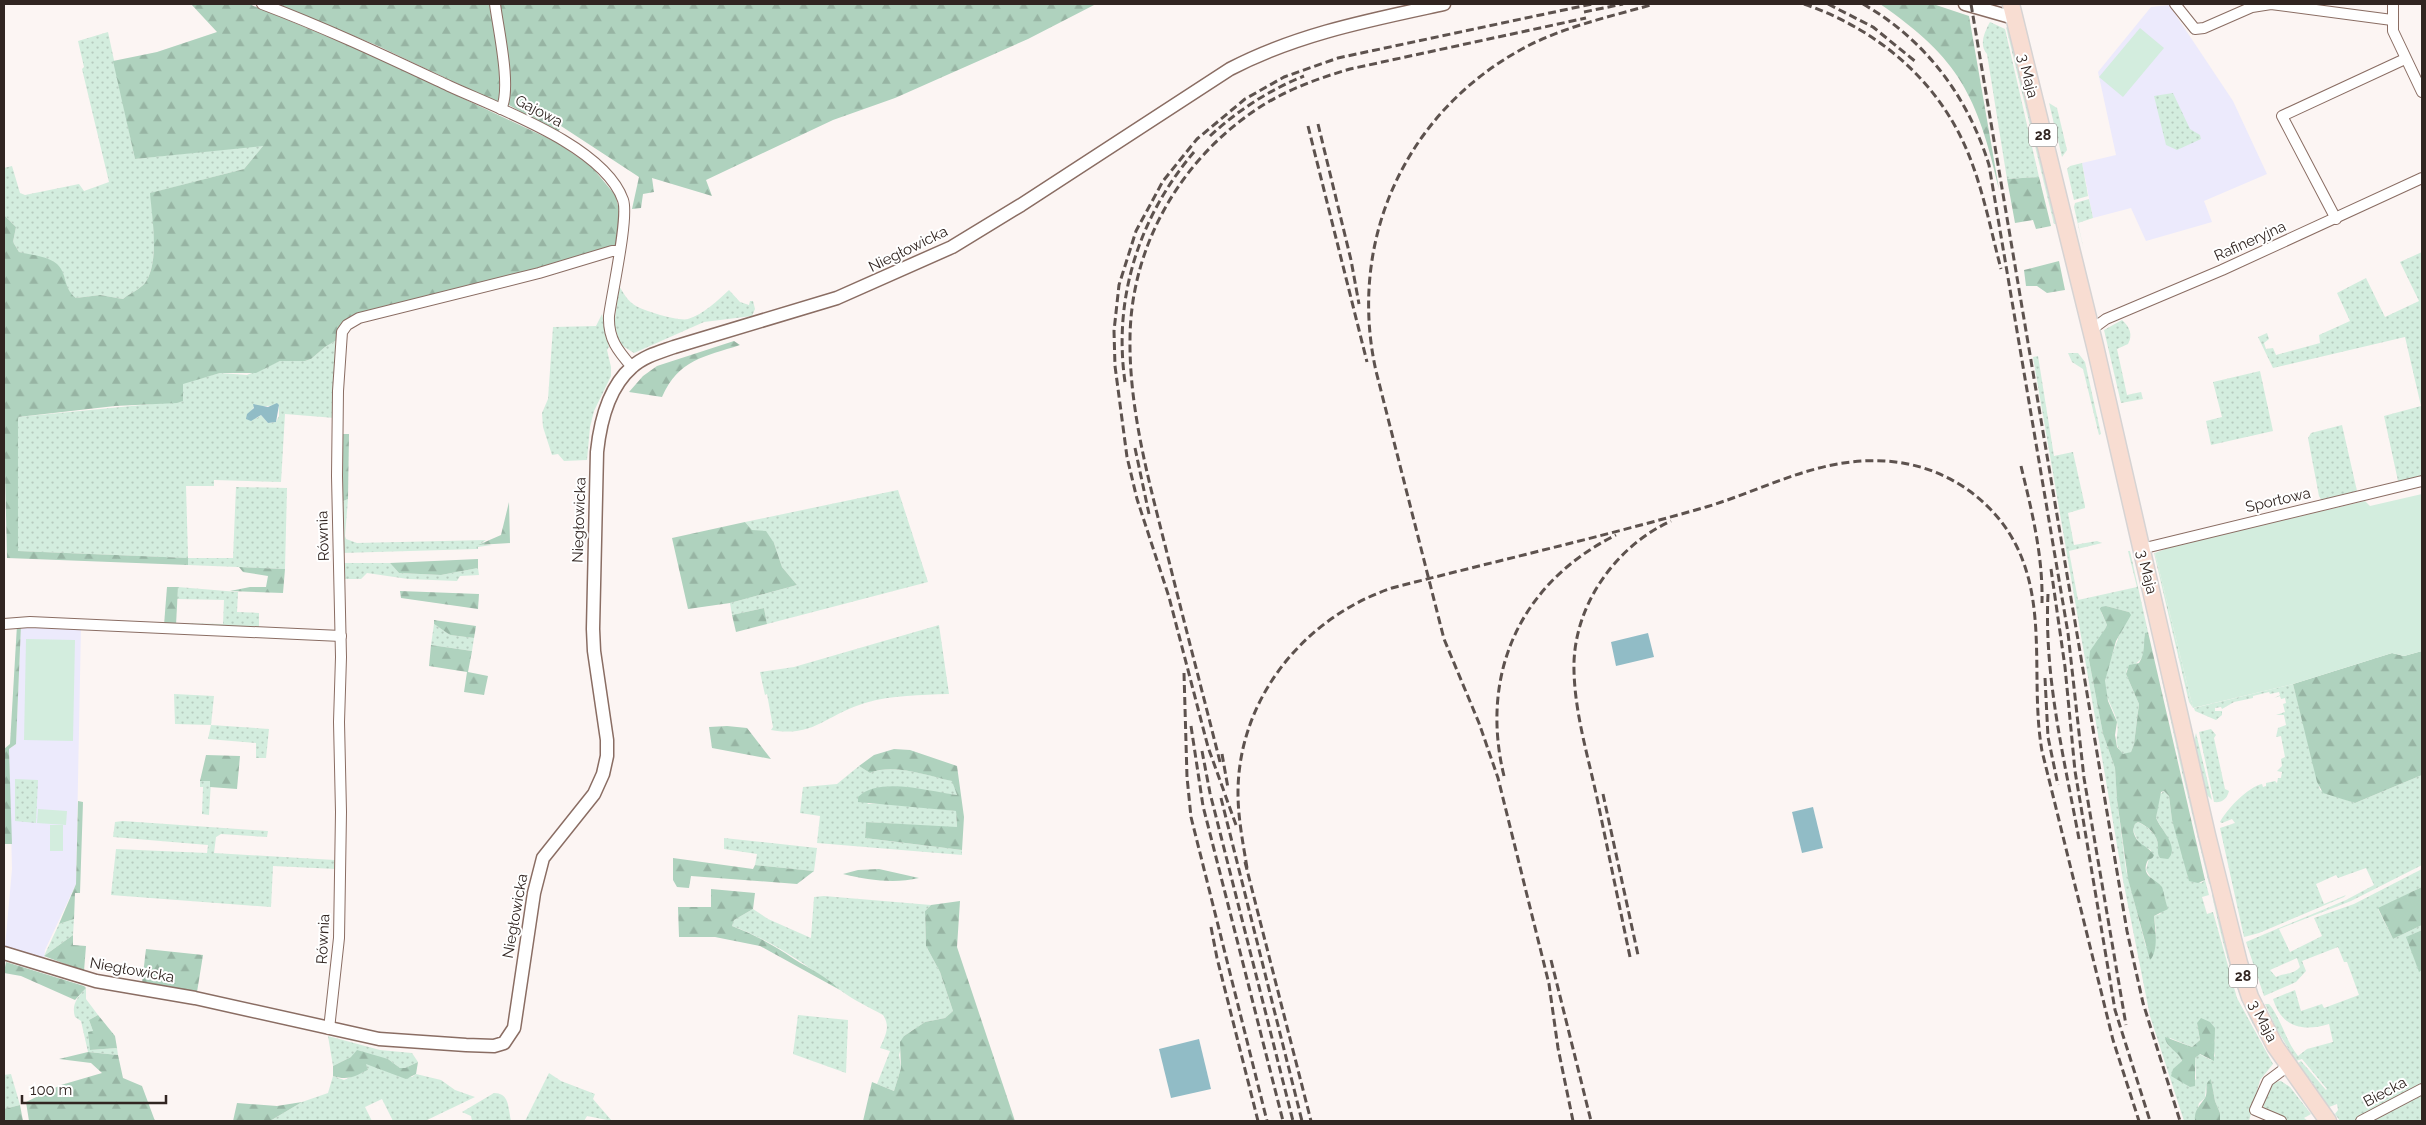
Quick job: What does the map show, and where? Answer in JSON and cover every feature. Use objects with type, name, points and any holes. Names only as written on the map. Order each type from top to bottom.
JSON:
[{"type":"main road","name":"3 Maja","points":[[2012,11],[2090,330],[2207,835],[2239,964],[2250,997],[2263,1024],[2288,1066],[2328,1121]]},
{"type":"street","name":"Gajowa","points":[[262,4],[373,50],[537,126],[576,149],[611,179],[621,194],[626,210],[609,326],[615,346],[632,367]]},
{"type":"street","points":[[495,4],[503,59],[505,98],[502,109]]},
{"type":"street","name":"Niegłowicka","points":[[4,953],[89,980],[214,1002],[330,1029],[402,1042],[488,1046],[504,1042],[512,1034],[534,893],[543,858],[594,794],[603,774],[607,756],[607,740],[594,651],[593,629],[598,452],[601,426],[607,407],[620,382],[632,367],[650,355],[837,298],[952,247],[1021,205],[1222,74],[1259,54],[1298,38],[1331,29],[1444,4]]},
{"type":"street","points":[[1973,4],[2012,11]]},
{"type":"street","points":[[2176,4],[2196,29],[2204,28],[2252,7],[2271,4],[2392,20]]},
{"type":"street","points":[[2393,4],[2392,20],[2395,37],[2422,92]]},
{"type":"street","points":[[2336,219],[2282,116],[2406,58]]},
{"type":"street","name":"Rafineryjna","points":[[2090,330],[2109,318],[2336,219],[2422,178]]},
{"type":"street","name":"Równia","points":[[330,1029],[339,938],[341,636],[336,476],[340,345],[344,328],[359,318],[539,273],[612,251],[619,251]]},
{"type":"street","name":"Sportowa","points":[[2141,549],[2422,481]]},
{"type":"street","points":[[4,624],[39,622],[341,636]]},
{"type":"street","points":[[2281,1121],[2255,1110],[2268,1081],[2288,1066]]},
{"type":"street","name":"Biecka","points":[[2361,1121],[2422,1089]]},
{"type":"shaded area","points":[[2169,5],[2233,101],[2267,174],[2204,201],[2212,222],[2146,241],[2131,208],[2093,218],[2082,163],[2116,155],[2098,72],[2151,7]]},
{"type":"shaded area","points":[[21,625],[81,626],[76,884],[45,950],[44,959],[5,947],[12,869],[9,749],[16,744]]},
{"type":"green space","points":[[191,4],[249,4],[360,50],[556,142],[591,166],[616,196],[620,216],[616,247],[556,265],[365,313],[337,340],[311,359],[305,361],[280,361],[256,373],[220,373],[183,384],[183,401],[177,403],[115,406],[18,417],[18,551],[188,558],[188,565],[7,558],[4,429],[4,215],[16,227],[13,242],[19,252],[44,257],[57,264],[63,272],[69,289],[76,298],[100,295],[123,299],[145,283],[150,274],[154,240],[150,193],[244,169],[263,146],[135,159],[113,61],[157,52],[217,32]]},
{"type":"green space","points":[[275,4],[492,4],[498,40],[500,104],[376,45]]},
{"type":"green space","points":[[497,4],[1096,4],[1028,39],[895,98],[833,120],[706,180],[712,196],[652,178],[654,192],[643,194],[641,208],[632,209],[639,177],[561,126],[558,133],[509,105]]},
{"type":"green space","points":[[1880,4],[1933,4],[1969,16],[1999,189],[1982,129],[1973,104],[1961,82],[1947,62],[1929,43]]},
{"type":"green space","points":[[1990,22],[2005,29],[2039,177],[2007,179],[1987,54],[1983,47],[1984,35]]},
{"type":"green space","points":[[2006,27],[2010,31],[2056,224],[2054,224]]},
{"type":"green space","points":[[2140,28],[2164,48],[2123,97],[2099,77]]},
{"type":"green space","points":[[108,32],[135,159],[264,145],[244,169],[151,193],[154,252],[150,274],[145,283],[123,299],[100,295],[76,298],[67,291],[63,273],[33,256],[19,252],[13,242],[16,227],[4,215],[4,168],[12,166],[20,193],[25,195],[79,184],[84,191],[109,182],[82,69],[84,67],[78,41]]},
{"type":"green space","points":[[2173,93],[2190,129],[2200,135],[2201,139],[2177,150],[2166,145],[2154,96]]},
{"type":"green space","points":[[2049,103],[2057,108],[2067,150],[2062,157]]},
{"type":"green space","points":[[2082,163],[2088,196],[2074,200],[2067,169],[2070,166]]},
{"type":"green space","points":[[2039,177],[2051,226],[2036,229],[2033,220],[2015,223],[2007,179]]},
{"type":"green space","points":[[2089,199],[2093,218],[2078,223],[2084,251],[2074,207],[2075,203]]},
{"type":"green space","points":[[2422,252],[2422,478],[2393,485],[2391,483],[2398,481],[2384,416],[2421,406],[2405,337],[2273,368],[2258,337],[2267,333],[2269,339],[2264,343],[2266,349],[2273,348],[2276,355],[2320,343],[2319,335],[2350,321],[2337,293],[2366,278],[2385,317],[2419,301],[2400,262]]},
{"type":"green space","points":[[2059,261],[2065,290],[2047,293],[2037,286],[2026,286],[2024,270]]},
{"type":"green space","points":[[619,286],[633,304],[660,315],[677,319],[688,319],[699,314],[729,290],[740,302],[749,305],[750,301],[753,301],[755,309],[752,316],[704,322],[634,353],[618,343],[614,327]]},
{"type":"green space","points":[[602,314],[609,347],[607,350],[611,376],[594,411],[590,427],[587,460],[564,461],[558,454],[552,455],[543,427],[542,413],[548,399],[553,327],[596,326]]},
{"type":"green space","points":[[2122,320],[2129,328],[2130,334],[2128,344],[2117,349],[2127,395],[2141,392],[2143,399],[2121,403],[2104,330]]},
{"type":"green space","points":[[337,340],[335,418],[285,414],[281,482],[214,480],[214,486],[186,486],[188,558],[233,558],[236,487],[287,488],[285,569],[188,565],[187,558],[18,551],[18,417],[183,401],[183,383],[220,373],[247,375],[280,361],[305,361],[311,359]],"holes":[[[279,405],[279,416],[276,422],[268,423],[261,415],[257,418],[247,416],[254,407]]]},
{"type":"green space","points":[[734,341],[740,345],[694,361],[685,367],[669,384],[662,397],[629,392],[643,376],[657,366]]},
{"type":"green space","points":[[2068,353],[2078,353],[2085,362],[2101,434],[2099,435],[2083,369],[2072,362]]},
{"type":"green space","points":[[2038,356],[2054,456],[2073,452],[2085,506],[2085,508],[2068,513],[2074,545],[2097,541],[2102,543],[2069,551],[2078,600],[2137,587],[2128,551],[2130,551],[2148,632],[2145,634],[2146,647],[2144,655],[2138,662],[2127,669],[2126,674],[2139,704],[2134,744],[2131,752],[2123,755],[2117,746],[2117,722],[2105,689],[2110,662],[2129,612],[2106,606],[2101,612],[2107,625],[2089,660],[2103,734],[2115,768],[2126,870],[2146,947],[2154,942],[2156,931],[2154,916],[2160,914],[2166,904],[2161,886],[2153,881],[2146,870],[2151,850],[2139,844],[2133,830],[2138,822],[2150,830],[2156,837],[2158,851],[2166,835],[2156,818],[2159,795],[2164,791],[2169,796],[2172,820],[2179,839],[2188,877],[2201,883],[2205,880],[2209,895],[2202,897],[2207,914],[2213,912],[2237,998],[2273,1064],[2260,1080],[2249,1121],[2220,1121],[2220,1113],[2215,1101],[2211,1079],[2206,1086],[2205,1098],[2199,1103],[2195,1121],[2184,1121],[2150,1016],[2123,880],[2033,357]],"holes":[[[2197,1023],[2215,1040],[2213,1046],[2215,1056],[2211,1060],[2199,1054],[2195,1058],[2196,1080],[2179,1064],[2182,1062],[2180,1055],[2168,1045],[2170,1038],[2192,1047],[2200,1040]]]},
{"type":"green space","points":[[2260,371],[2273,431],[2211,445],[2206,421],[2222,417],[2213,382]]},
{"type":"green space","points":[[2342,425],[2357,491],[2384,485],[2383,487],[2322,501],[2319,496],[2308,438],[2311,433]]},
{"type":"green space","points":[[340,434],[349,434],[348,499],[341,502]]},
{"type":"green space","points":[[898,490],[928,582],[767,624],[764,608],[732,615],[730,603],[797,585],[782,567],[774,543],[752,530],[745,522]]},
{"type":"green space","points":[[2422,494],[2422,651],[2404,656],[2392,653],[2293,684],[2193,708],[2155,553],[2173,546],[2365,501],[2370,506]]},
{"type":"green space","points":[[348,499],[345,536],[346,539],[357,543],[486,540],[479,545],[492,545],[478,547],[478,549],[341,553],[341,502]]},
{"type":"green space","points":[[509,502],[510,543],[478,545],[501,535]]},
{"type":"green space","points":[[745,522],[752,530],[766,531],[774,543],[782,567],[797,585],[730,603],[688,609],[672,538]]},
{"type":"green space","points":[[2155,553],[2193,708],[2189,702]]},
{"type":"green space","points":[[478,559],[478,568],[441,575],[399,573],[390,563]]},
{"type":"green space","points":[[342,563],[390,563],[399,573],[441,575],[478,568],[479,575],[460,576],[457,581],[408,579],[367,573],[361,579],[343,579]]},
{"type":"green space","points":[[239,567],[285,569],[283,593],[230,591],[250,587],[266,587],[268,576],[243,572]]},
{"type":"green space","points":[[167,587],[178,587],[176,625],[164,625]]},
{"type":"green space","points":[[178,587],[238,592],[237,612],[259,613],[259,629],[176,625],[176,623],[223,624],[224,600],[177,599]]},
{"type":"green space","points":[[400,591],[479,594],[478,609],[401,598]]},
{"type":"green space","points":[[2106,606],[2129,612],[2131,615],[2116,641],[2105,681],[2108,701],[2117,722],[2115,735],[2117,747],[2123,754],[2131,752],[2134,744],[2139,704],[2126,674],[2129,665],[2139,663],[2143,652],[2145,633],[2148,632],[2205,880],[2198,883],[2189,881],[2172,820],[2169,796],[2164,791],[2161,792],[2156,818],[2171,844],[2171,854],[2168,859],[2160,858],[2158,842],[2149,828],[2138,822],[2133,830],[2139,842],[2154,855],[2147,862],[2146,871],[2162,887],[2168,909],[2154,916],[2156,933],[2155,951],[2150,960],[2128,879],[2117,800],[2115,768],[2103,734],[2089,660],[2090,651],[2107,625],[2100,609]]},
{"type":"green space","points":[[764,608],[767,624],[736,632],[732,615]]},
{"type":"green space","points":[[434,620],[476,626],[474,638],[450,635],[434,624]]},
{"type":"green space","points":[[434,624],[450,635],[474,638],[472,651],[431,645]]},
{"type":"green space","points":[[17,625],[21,625],[16,744],[9,749],[12,844],[5,844],[4,749],[10,744]]},
{"type":"green space","points":[[939,625],[949,694],[875,700],[852,708],[810,728],[786,732],[771,730],[773,727],[767,694],[765,695],[760,672],[794,667]]},
{"type":"green space","points":[[26,639],[75,640],[73,741],[24,740]]},
{"type":"green space","points":[[431,645],[472,651],[468,672],[488,676],[484,695],[464,692],[467,672],[429,666]]},
{"type":"green space","points":[[2422,651],[2422,775],[2355,803],[2323,793],[2317,782],[2293,684],[2392,653],[2404,656]]},
{"type":"green space","points":[[2159,666],[2211,883],[2209,884],[2181,768]]},
{"type":"green space","points":[[2293,684],[2320,790],[2355,803],[2422,775],[2422,865],[2351,901],[2279,929],[2290,952],[2322,936],[2314,918],[2354,904],[2422,869],[2422,887],[2378,909],[2393,939],[2422,925],[2422,930],[2407,937],[2419,971],[2422,970],[2422,1087],[2357,1121],[2340,1121],[2335,1114],[2338,1110],[2337,1104],[2329,1107],[2298,1063],[2301,1061],[2327,1089],[2302,1059],[2296,1061],[2277,1030],[2265,1004],[2269,1004],[2273,1010],[2298,1056],[2307,1049],[2333,1042],[2329,1024],[2311,1028],[2288,1022],[2277,1009],[2273,999],[2295,990],[2301,1011],[2322,1004],[2324,1008],[2359,995],[2347,962],[2344,962],[2338,947],[2302,961],[2306,971],[2296,982],[2264,996],[2246,942],[2346,900],[2374,885],[2366,868],[2338,878],[2336,875],[2316,884],[2324,904],[2346,895],[2344,897],[2259,933],[2244,937],[2220,828],[2235,823],[2232,819],[2220,822],[2244,794],[2262,784],[2263,787],[2266,786],[2266,783],[2275,781],[2277,783],[2278,778],[2281,778],[2282,772],[2277,771],[2282,766],[2281,759],[2285,757],[2281,736],[2276,737],[2278,728],[2286,725],[2284,715],[2276,715],[2285,712],[2283,704],[2286,703],[2285,698],[2281,699],[2280,696],[2274,698],[2280,695],[2279,692],[2270,694],[2269,692],[2234,702],[2222,709],[2221,707],[2215,708],[2215,711],[2222,711],[2222,715],[2216,720],[2195,711],[2194,708]],"holes":[[[2297,958],[2300,967],[2291,973],[2276,977],[2270,970]]]},
{"type":"green space","points":[[174,694],[214,696],[211,725],[175,724]]},
{"type":"green space","points":[[211,725],[269,729],[266,758],[256,758],[256,743],[208,739]]},
{"type":"green space","points":[[709,727],[747,728],[771,759],[712,748]]},
{"type":"green space","points":[[2211,729],[2216,735],[2214,738],[2225,789],[2229,791],[2224,800],[2219,802],[2214,802],[2199,732]]},
{"type":"green space","points":[[2196,733],[2212,800],[2206,794],[2194,741]]},
{"type":"green space","points":[[894,749],[910,750],[957,766],[964,817],[962,850],[865,838],[866,822],[957,827],[956,811],[858,802],[858,797],[867,791],[879,787],[892,786],[957,795],[952,781],[900,770],[879,770],[870,773],[859,766],[874,755]]},
{"type":"green space","points":[[206,755],[240,756],[237,789],[210,787],[210,781],[200,781]]},
{"type":"green space","points":[[859,766],[870,773],[890,769],[953,781],[957,795],[889,787],[867,804],[886,803],[956,811],[957,828],[866,822],[865,838],[962,850],[962,855],[817,843],[820,816],[800,813],[803,787],[837,784]]},
{"type":"green space","points":[[15,779],[38,780],[36,823],[15,821]]},
{"type":"green space","points":[[200,781],[211,781],[209,815],[202,814],[203,787],[200,787]]},
{"type":"green space","points":[[78,801],[83,802],[80,893],[75,893],[74,919],[59,924],[76,884]]},
{"type":"green space","points":[[38,809],[67,811],[66,825],[37,823]]},
{"type":"green space","points":[[115,822],[268,831],[267,837],[221,834],[216,837],[214,853],[335,860],[336,869],[273,866],[271,907],[111,895],[116,849],[207,853],[208,845],[113,837]]},
{"type":"green space","points":[[50,825],[63,825],[63,851],[50,851]]},
{"type":"green space","points":[[724,838],[817,848],[814,871],[755,865],[757,854],[724,849]]},
{"type":"green space","points":[[673,858],[753,869],[755,865],[814,871],[797,884],[691,876],[689,888],[677,887],[673,880]]},
{"type":"green space","points":[[879,869],[919,878],[900,881],[881,880],[843,874],[858,870]]},
{"type":"green space","points":[[2422,887],[2422,925],[2393,939],[2378,908]]},
{"type":"green space","points":[[711,889],[755,893],[753,909],[734,920],[732,926],[771,945],[824,977],[840,990],[760,946],[715,937],[679,937],[678,907],[711,907]]},
{"type":"green space","points":[[2212,895],[2214,895],[2234,973],[2255,1028],[2234,980]]},
{"type":"green space","points":[[824,896],[931,905],[925,911],[926,946],[940,972],[953,1011],[945,1018],[925,1022],[904,1036],[899,1055],[901,1068],[894,1091],[877,1084],[890,1051],[880,1048],[887,1028],[883,1015],[850,997],[802,962],[775,946],[732,926],[734,920],[753,909],[768,919],[811,938],[814,897]]},
{"type":"green space","points":[[960,901],[957,947],[1015,1121],[863,1121],[872,1082],[894,1091],[901,1068],[900,1042],[904,1036],[925,1022],[945,1018],[953,1011],[940,972],[926,946],[925,911],[931,905]]},
{"type":"green space","points":[[74,919],[73,935],[44,956],[59,924]]},
{"type":"green space","points":[[2422,930],[2422,970],[2419,972],[2406,937]]},
{"type":"green space","points":[[73,935],[73,945],[86,946],[84,971],[44,956]]},
{"type":"green space","points":[[146,949],[203,955],[197,992],[142,983]]},
{"type":"green space","points":[[6,962],[86,988],[75,1000],[21,976],[4,973]]},
{"type":"green space","points":[[86,988],[86,999],[98,1015],[89,1020],[93,1031],[90,1050],[117,1048],[118,1055],[88,1052],[81,1021],[75,1017],[74,1012],[76,1001]]},
{"type":"green space","points":[[98,1015],[115,1036],[117,1048],[90,1050],[88,1032],[93,1031],[89,1020]]},
{"type":"green space","points":[[798,1015],[848,1020],[846,1073],[793,1054]]},
{"type":"green space","points":[[2201,1018],[2210,1022],[2215,1028],[2214,1061],[2200,1054],[2195,1058],[2195,1086],[2190,1087],[2171,1076],[2173,1069],[2182,1061],[2168,1044],[2165,1037],[2192,1047],[2200,1040],[2197,1023]]},
{"type":"green space","points":[[328,1036],[380,1050],[412,1053],[418,1062],[405,1068],[400,1068],[388,1059],[351,1057],[333,1066]]},
{"type":"green space","points":[[357,1050],[388,1059],[400,1068],[405,1068],[418,1062],[416,1074],[406,1079],[366,1064],[368,1070],[355,1076],[343,1078],[333,1076],[333,1066],[351,1057]]},
{"type":"green space","points":[[88,1052],[118,1055],[123,1078],[142,1086],[155,1121],[29,1121],[26,1102],[61,1085],[102,1073],[91,1063],[59,1059]]},
{"type":"green space","points":[[365,1063],[412,1077],[416,1074],[441,1080],[455,1090],[475,1097],[425,1121],[393,1121],[382,1099],[365,1107],[372,1121],[270,1121],[302,1102],[328,1093],[333,1076],[344,1080],[368,1070]]},
{"type":"green space","points":[[549,1073],[561,1081],[595,1094],[593,1099],[612,1121],[587,1116],[584,1121],[525,1121]]},
{"type":"green space","points":[[11,1074],[20,1105],[4,1109],[4,1075]]},
{"type":"green space","points":[[2211,1079],[2215,1101],[2220,1113],[2220,1121],[2195,1121],[2196,1111],[2205,1098],[2207,1083]]},
{"type":"green space","points":[[2281,1081],[2290,1087],[2311,1114],[2304,1118],[2308,1121],[2287,1121],[2264,1111],[2265,1096],[2269,1088],[2276,1082]]},
{"type":"green space","points":[[494,1093],[506,1099],[511,1121],[472,1121],[471,1116],[462,1112]]},
{"type":"green space","points":[[2422,1093],[2422,1121],[2370,1121]]},
{"type":"green space","points":[[302,1102],[270,1121],[233,1121],[237,1103],[277,1106]]},
{"type":"green space","points":[[20,1105],[23,1121],[4,1121],[4,1109]]},
{"type":"water","points":[[277,403],[279,405],[276,422],[268,423],[261,415],[251,421],[246,419],[247,414],[254,408],[253,404],[268,407]]},
{"type":"water","points":[[1648,633],[1654,657],[1616,666],[1611,642]]},
{"type":"water","points":[[1813,807],[1823,848],[1802,853],[1792,812]]},
{"type":"water","points":[[1199,1039],[1211,1089],[1171,1098],[1159,1049]]},
{"type":"railway","points":[[1236,825],[1208,747],[1169,597],[1137,499],[1127,457],[1115,366],[1114,331],[1119,285],[1136,231],[1163,181],[1197,139],[1245,99],[1284,77],[1338,58],[1592,4]]},
{"type":"railway","points":[[1584,12],[1623,4]]},
{"type":"railway","points":[[1804,4],[1833,15],[1859,29],[1884,46],[1907,65],[1928,87],[1946,111],[1961,137],[1973,166],[1985,204],[2001,269]]},
{"type":"railway","points":[[1828,4],[1873,27],[1916,62]]},
{"type":"railway","points":[[1863,4],[1886,18],[1906,35],[1942,72],[1969,116],[1989,165],[2068,633],[2084,778],[2126,1025]]},
{"type":"railway","points":[[1971,4],[2127,931],[2143,1003],[2180,1121]]},
{"type":"railway","points":[[1573,1121],[1558,1048],[1549,984],[1498,778],[1479,723],[1444,639],[1376,371],[1369,322],[1370,275],[1379,229],[1394,185],[1417,145],[1446,108],[1481,76],[1522,49],[1552,35],[1651,5]]},
{"type":"railway","points":[[1220,762],[1148,476],[1133,393],[1130,338],[1133,304],[1139,271],[1150,240],[1164,210],[1182,181],[1203,155],[1227,132],[1265,104],[1312,81],[1350,69],[1586,18]]},
{"type":"railway","points":[[1210,136],[1254,102],[1304,76]]},
{"type":"railway","points":[[1318,124],[1351,260],[1359,304]]},
{"type":"railway","points":[[1308,126],[1367,362]]},
{"type":"railway","points":[[1125,382],[1122,351],[1123,320],[1127,289],[1134,260],[1158,204],[1194,152]]},
{"type":"railway","points":[[1135,448],[1149,514]]},
{"type":"railway","points":[[1247,868],[1238,793],[1241,758],[1250,725],[1264,694],[1282,666],[1305,641],[1331,619],[1360,601],[1392,588],[1588,539],[1706,507],[1815,469],[1861,461],[1905,463],[1925,468],[1962,486],[1993,512],[2016,545],[2026,569],[2032,594],[2035,620],[2037,699],[2042,751],[2113,1040],[2139,1121]]},
{"type":"railway","points":[[2021,466],[2039,551],[2042,603]]},
{"type":"railway","points":[[1630,957],[1579,719],[1574,671],[1575,648],[1580,625],[1600,582],[1615,563],[1632,547],[1650,532],[1671,521]]},
{"type":"railway","points":[[1504,776],[1498,738],[1498,701],[1503,667],[1515,634],[1532,605],[1555,578],[1583,555],[1616,535]]},
{"type":"railway","points":[[2051,569],[2065,667],[2075,771],[2115,1010],[2150,1121]]},
{"type":"railway","points":[[2048,594],[2049,656],[2052,687],[2079,839]]},
{"type":"railway","points":[[1184,673],[1187,777],[1191,817],[1267,1121]]},
{"type":"railway","points":[[2045,678],[2048,737],[2058,785]]},
{"type":"railway","points":[[1191,726],[1203,806],[1283,1121]]},
{"type":"railway","points":[[1202,751],[1210,793],[1293,1121]]},
{"type":"railway","points":[[1222,754],[1228,788]]},
{"type":"railway","points":[[1603,794],[1638,955]]},
{"type":"railway","points":[[1221,798],[1302,1121]]},
{"type":"railway","points":[[1245,862],[1311,1121]]},
{"type":"railway","points":[[1211,927],[1258,1121]]},
{"type":"railway","points":[[1551,960],[1591,1121]]}]
